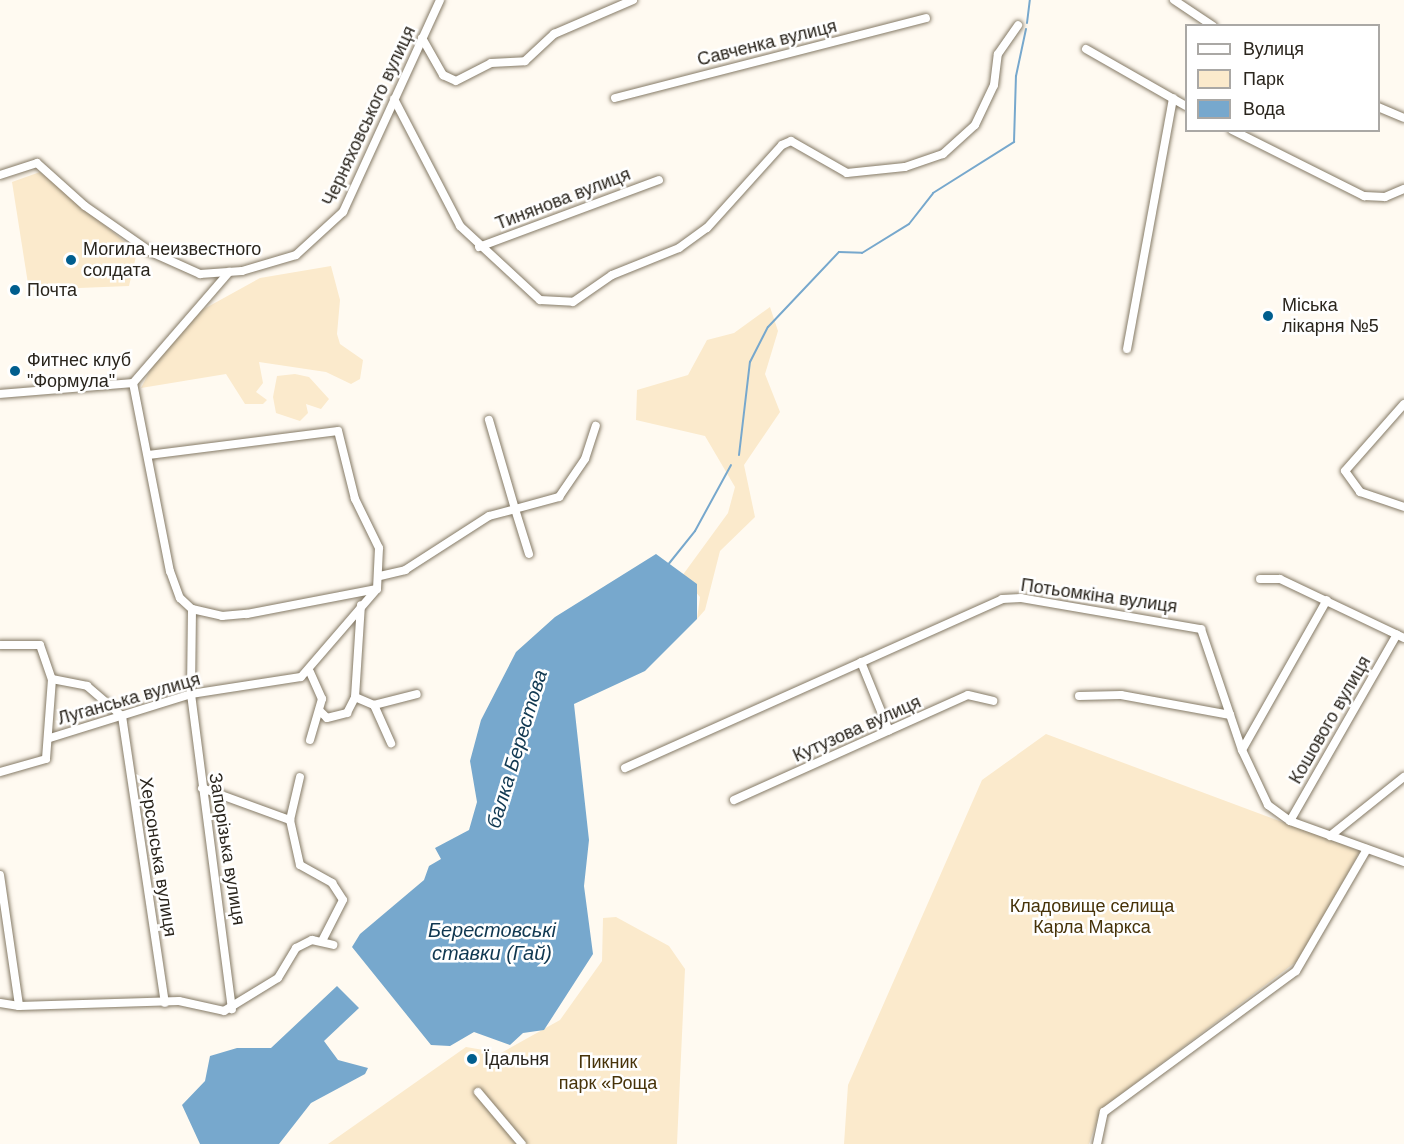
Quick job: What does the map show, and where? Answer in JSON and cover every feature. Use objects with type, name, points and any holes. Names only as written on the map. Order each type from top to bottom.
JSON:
[{"type":"street","name":"Черняховського вулиця","points":[[0,174],[37,163],[85,206],[151,252],[200,274],[229,272],[296,255],[321,238],[343,212],[440,0]]},
{"type":"street","points":[[422,38],[443,75],[456,81],[491,63],[525,61],[554,34],[633,0]]},
{"type":"street","points":[[1174,0],[1210,24]]},
{"type":"street","name":"Савченка вулиця","points":[[615,98],[926,18]]},
{"type":"street","points":[[394,99],[408,119],[448,213],[478,247],[547,303],[588,297],[612,275],[679,248],[707,228],[782,145],[791,141],[847,173],[905,167],[943,154],[965,138],[994,85],[998,54],[1018,25]]},
{"type":"street","points":[[1086,49],[1185,105]]},
{"type":"street","points":[[1127,349],[1173,98]]},
{"type":"street","points":[[1380,108],[1404,118]]},
{"type":"street","points":[[1236,132],[1364,196],[1385,197],[1404,189]]},
{"type":"street","name":"Тинянова вулиця","points":[[478,247],[659,180]]},
{"type":"street","points":[[0,394],[133,383],[229,272]]},
{"type":"street","points":[[133,383],[171,571],[180,598],[192,609],[222,616],[247,614],[377,589]]},
{"type":"street","points":[[1404,404],[1345,471],[1360,492],[1404,507]]},
{"type":"street","points":[[489,420],[529,554]]},
{"type":"street","points":[[380,576],[405,570],[489,516],[560,497],[585,459],[596,426]]},
{"type":"street","points":[[149,455],[338,431],[355,499],[379,548],[380,576],[377,589],[310,672],[322,699],[321,712],[310,740]]},
{"type":"street","points":[[1260,579],[1280,579],[1400,636]]},
{"type":"street","name":"Потьомкіна вулиця","points":[[625,768],[1002,599],[1021,598],[1201,629],[1242,750],[1268,805],[1290,821],[1404,862]]},
{"type":"street","points":[[1242,750],[1327,600]]},
{"type":"street","points":[[321,712],[327,718],[347,712],[355,697],[362,605]]},
{"type":"street","name":"Запорізька вулиця","points":[[192,609],[191,694],[232,1009]]},
{"type":"street","name":"Кошового вулиця","points":[[1290,821],[1400,636]]},
{"type":"street","points":[[0,645],[40,645],[52,679],[50,751],[41,763],[0,772]]},
{"type":"street","points":[[861,662],[889,730]]},
{"type":"street","name":"Луганська вулиця","points":[[50,738],[191,694],[310,672]]},
{"type":"street","points":[[52,679],[87,686],[122,716]]},
{"type":"street","points":[[355,697],[374,705],[417,694]]},
{"type":"street","points":[[1079,696],[1121,694],[1230,716]]},
{"type":"street","name":"Кутузова вулиця","points":[[734,801],[968,695],[993,701]]},
{"type":"street","points":[[374,705],[391,743]]},
{"type":"street","name":"Херсонська вулиця","points":[[122,716],[165,1003]]},
{"type":"street","points":[[0,1004],[19,1006],[165,1003],[232,1009],[278,978],[296,948],[323,939],[343,900],[332,883],[300,865],[290,820],[300,777]]},
{"type":"street","points":[[1330,836],[1404,777]]},
{"type":"street","points":[[202,788],[290,820]]},
{"type":"street","points":[[1096,1144],[1104,1112],[1296,971],[1367,849]]},
{"type":"street","points":[[0,875],[19,1006]]},
{"type":"street","points":[[323,939],[333,945]]},
{"type":"street","points":[[478,1092],[522,1144]]},
{"type":"green space","points":[[40,172],[137,252],[129,286],[29,290],[12,182]]},
{"type":"green space","points":[[331,266],[340,300],[337,334],[340,344],[363,360],[360,379],[351,384],[326,372],[259,362],[263,383],[256,392],[267,400],[263,404],[245,404],[226,374],[141,388],[164,344],[193,315],[260,278]]},
{"type":"green space","points":[[770,307],[778,331],[765,374],[780,412],[744,465],[755,517],[720,551],[705,610],[697,619],[700,597],[682,576],[728,513],[735,487],[705,436],[636,420],[637,390],[688,375],[707,340],[734,333]]},
{"type":"green space","points":[[295,374],[309,377],[329,399],[321,409],[306,404],[308,413],[300,421],[276,413],[273,397],[277,376]]},
{"type":"green space","name":"Кладовище селища Карла Маркса","points":[[1046,734],[1360,851],[1301,958],[1101,1109],[1089,1144],[844,1144],[848,1085],[982,780]]},
{"type":"green space","name":"Пикник парк «Роща","points":[[616,917],[669,946],[685,969],[677,1144],[328,1144],[466,1047],[501,1053],[560,1020],[602,961],[603,918]]},
{"type":"water","name":"Берестовські ставки (Гай)","points":[[656,554],[697,584],[697,619],[645,671],[574,704],[589,840],[584,886],[593,954],[544,1030],[523,1033],[510,1045],[474,1032],[450,1046],[431,1045],[352,947],[360,934],[424,880],[429,866],[441,859],[435,848],[469,830],[477,802],[470,761],[481,720],[516,652],[555,617]]},
{"type":"water","points":[[337,986],[359,1008],[324,1041],[338,1060],[368,1068],[365,1074],[311,1103],[279,1144],[200,1144],[182,1105],[205,1081],[210,1056],[237,1048],[271,1048]]},
{"type":"waterway","name":"балка Берестова","points":[[1027,23],[1030,0]]},
{"type":"waterway","name":"балка Берестова","points":[[739,455],[750,362],[768,327],[839,252],[862,253],[909,224],[933,193],[1014,142],[1016,76],[1026,29]]},
{"type":"waterway","name":"балка Берестова","points":[[667,566],[695,531],[731,465]]},
{"type":"place","name":"Могила неизвестного солдата","points":[[71,260]]},
{"type":"place","name":"Почта","points":[[15,290]]},
{"type":"place","name":"Міська лікарня №5","points":[[1268,316]]},
{"type":"place","name":"Фитнес клуб \"Формула\"","points":[[15,371]]},
{"type":"place","name":"Їдальня","points":[[472,1059]]}]
